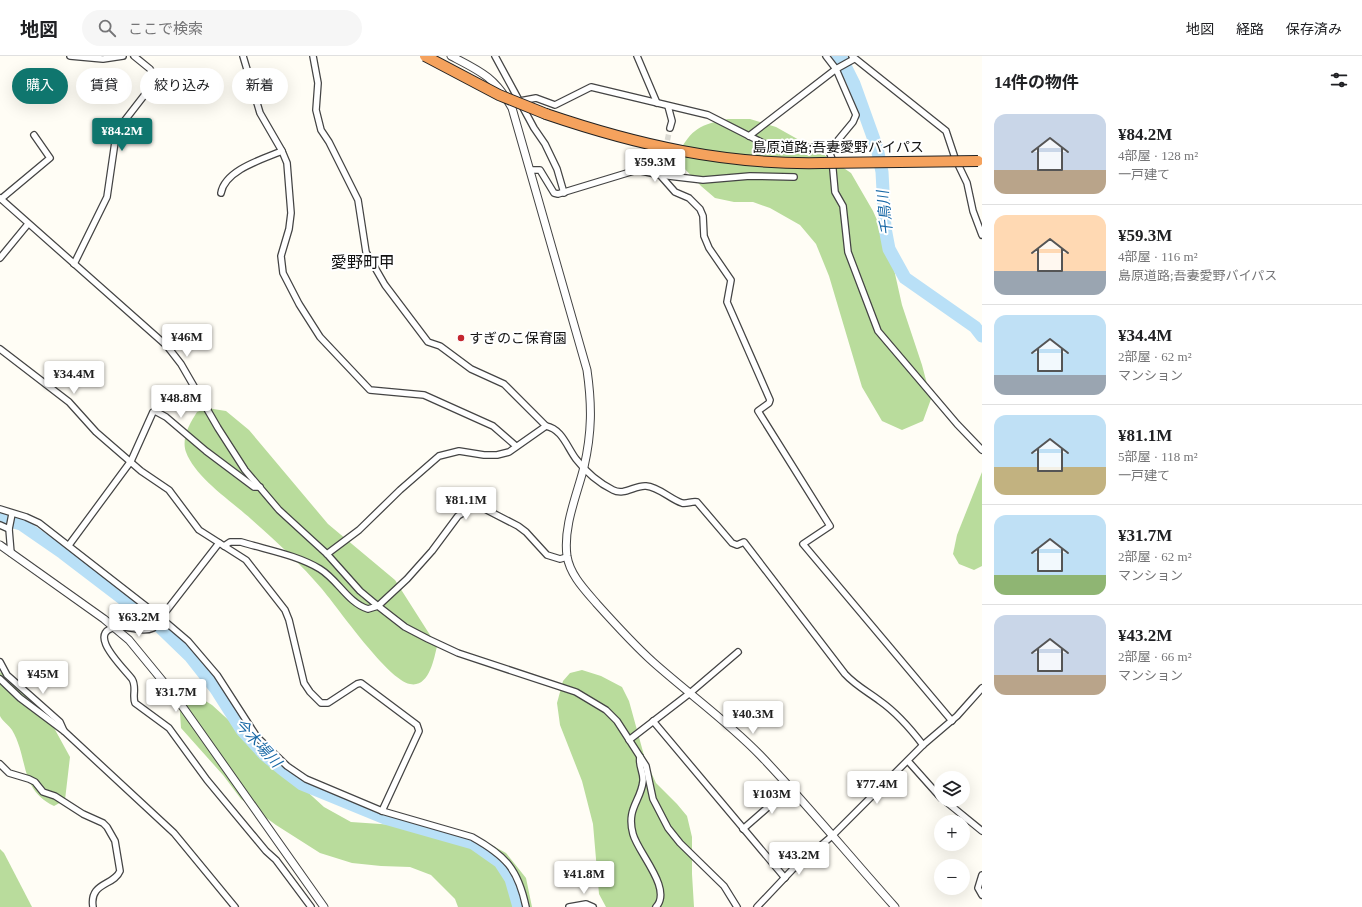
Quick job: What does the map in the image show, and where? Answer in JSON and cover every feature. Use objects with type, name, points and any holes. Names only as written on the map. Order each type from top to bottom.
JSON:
[{"type":"highway","name":"島原道路;吾妻愛野バイパス","points":[[425,56],[499,95],[546,114],[617,137],[666,149],[743,161],[781,164],[980,161]]},
{"type":"street","points":[[70,56],[103,59],[123,56]]},
{"type":"street","points":[[74,264],[107,197],[116,135],[122,124],[153,84],[153,74],[150,69],[134,56]]},
{"type":"street","points":[[243,56],[260,113],[282,150],[288,170],[291,214],[281,263],[283,273],[299,304],[320,337],[370,390],[424,395],[493,426],[516,446]]},
{"type":"street","points":[[312,56],[318,83],[316,110],[321,130],[329,142],[358,200],[366,252],[385,285],[428,342],[440,346],[471,368],[504,384],[546,426],[551,426],[560,434],[576,458],[598,481],[618,492],[645,486],[652,487],[682,502],[698,502],[732,543],[738,545],[744,542],[845,674],[854,683],[880,701],[906,723],[923,745]]},
{"type":"street","points":[[451,56],[482,72],[503,91],[512,108],[587,370],[591,398],[591,431],[584,467],[567,528],[567,557],[577,580],[606,614],[653,662],[725,722],[761,756],[895,907]]},
{"type":"street","points":[[495,56],[520,101],[526,116],[545,144],[557,169],[564,193]]},
{"type":"street","points":[[637,56],[657,103]]},
{"type":"street","points":[[826,56],[837,68],[856,115],[853,122],[829,151]]},
{"type":"street","points":[[749,136],[837,68],[852,59],[946,131],[955,158],[967,183],[973,211],[982,236]]},
{"type":"street","points":[[520,101],[536,98],[555,105],[591,87],[708,115],[774,147],[820,147],[829,151],[832,159],[835,192],[843,206],[848,252],[878,331],[957,424],[982,450]]},
{"type":"street","points":[[668,106],[672,120],[670,128]]},
{"type":"street","points":[[34,135],[50,158],[0,198],[167,346],[181,364],[218,428],[245,470],[295,527],[327,554],[360,591],[405,627],[458,653],[576,692],[592,700],[606,710],[617,721],[648,770],[653,799],[668,828],[680,843],[724,886],[737,907]]},
{"type":"street","points":[[221,193],[223,184],[232,175],[282,150]]},
{"type":"street","points":[[660,175],[662,165]]},
{"type":"street","points":[[530,170],[540,170],[554,193],[558,194],[637,170],[660,175],[703,180],[750,176],[794,177]]},
{"type":"street","points":[[660,175],[675,192],[689,198],[700,209],[703,216],[704,236],[709,248],[731,280],[727,302],[770,398],[769,403],[758,411],[830,526],[803,544],[952,721]]},
{"type":"street","points":[[0,258],[28,224]]},
{"type":"street","points":[[0,349],[70,402],[96,432],[132,461],[141,471],[169,490],[198,530],[246,560],[285,610],[290,620],[304,683],[310,692],[321,703],[328,703],[357,684],[361,683],[417,725],[419,732],[382,811]]},
{"type":"street","points":[[69,545],[132,461],[153,412],[158,412],[254,487],[260,487]]},
{"type":"street","points":[[327,554],[359,530],[400,490],[439,456],[459,451],[484,455],[497,455],[509,452],[546,426]]},
{"type":"street","points":[[311,907],[276,860],[266,851],[208,780],[169,728],[135,703],[132,680],[108,650],[106,634],[109,629],[114,627],[128,627],[149,630],[158,622],[221,544],[230,542],[241,542],[304,561],[329,575],[361,607],[373,608],[378,606],[407,579],[458,516],[471,508],[483,508],[518,526],[547,555],[560,559],[567,557]]},
{"type":"street","points":[[0,509],[12,516],[32,519],[69,545],[158,622],[188,641],[217,675],[245,721],[271,752],[287,766],[306,778],[382,811],[472,837],[501,855],[518,878],[526,907]]},
{"type":"street","points":[[11,553],[10,527],[12,516]]},
{"type":"street","points":[[0,525],[10,527]]},
{"type":"street","points":[[0,545],[114,627],[129,640],[175,696],[324,907]]},
{"type":"street","points":[[630,740],[690,693],[738,652]]},
{"type":"street","points":[[0,662],[7,675],[60,722],[64,731]]},
{"type":"street","points":[[0,679],[20,698],[64,731],[174,833],[235,907]]},
{"type":"street","points":[[758,907],[785,878],[832,836],[923,745],[952,721],[982,688]]},
{"type":"street","points":[[653,721],[785,878]]},
{"type":"street","points":[[640,757],[643,781],[633,805],[631,815],[633,834],[659,887],[660,902],[656,907]]},
{"type":"street","points":[[908,761],[934,790]]},
{"type":"street","points":[[0,764],[4,771],[35,782],[43,792],[73,806],[107,827],[115,841],[120,871],[118,875],[96,891],[93,898],[93,907]]},
{"type":"street","points":[[743,829],[790,788]]},
{"type":"street","points":[[953,807],[982,831]]},
{"type":"street","points":[[982,875],[978,888],[982,895]]},
{"type":"street","points":[[569,907],[586,904],[593,907]]},
{"type":"green space","points":[[728,119],[750,119],[776,127],[817,150],[851,173],[873,211],[889,247],[902,305],[922,365],[931,399],[923,421],[902,430],[882,421],[862,387],[829,276],[816,244],[800,225],[770,208],[753,202],[734,202],[715,198],[682,166],[678,154],[688,138],[698,129],[710,123]]},
{"type":"green space","points":[[207,408],[226,411],[249,430],[328,524],[395,580],[437,646],[430,671],[422,682],[410,684],[401,680],[389,670],[364,642],[322,589],[288,552],[214,488],[197,470],[186,452],[185,436],[197,412]]},
{"type":"green space","points":[[982,472],[982,566],[974,570],[959,564],[953,554],[957,535]]},
{"type":"green space","points":[[582,670],[601,676],[622,687],[629,701],[645,759],[656,783],[687,816],[692,837],[694,907],[606,907],[599,894],[593,824],[582,781],[560,725],[557,703],[563,681],[570,673]]},
{"type":"green space","points":[[0,672],[29,693],[53,726],[70,757],[65,800],[54,806],[43,799],[35,791],[26,772],[21,752],[12,730],[0,716]]},
{"type":"green space","points":[[186,693],[194,694],[212,705],[324,807],[351,822],[453,829],[475,836],[506,853],[526,878],[532,907],[458,907],[455,899],[431,875],[410,867],[352,863],[320,853],[276,825],[241,799],[223,775],[181,728],[179,699]]},
{"type":"green space","points":[[0,849],[4,853],[32,907],[0,907]]},
{"type":"waterway","name":"千鳥川","points":[[838,56],[842,60],[854,84],[877,148],[882,172],[885,228],[889,249],[905,278],[975,327],[982,336]]},
{"type":"waterway","name":"今木場川","points":[[0,518],[21,524],[63,553],[160,627],[190,656],[216,689],[242,730],[265,755],[302,784],[385,818],[473,843],[500,862],[511,879],[519,907]]},
{"type":"tunnel","points":[[662,165],[670,128]]},
{"type":"place","name":"すぎのこ保育園","points":[[461,338]]},
{"type":"district","name":"愛野町甲","points":[[363,262]]}]
